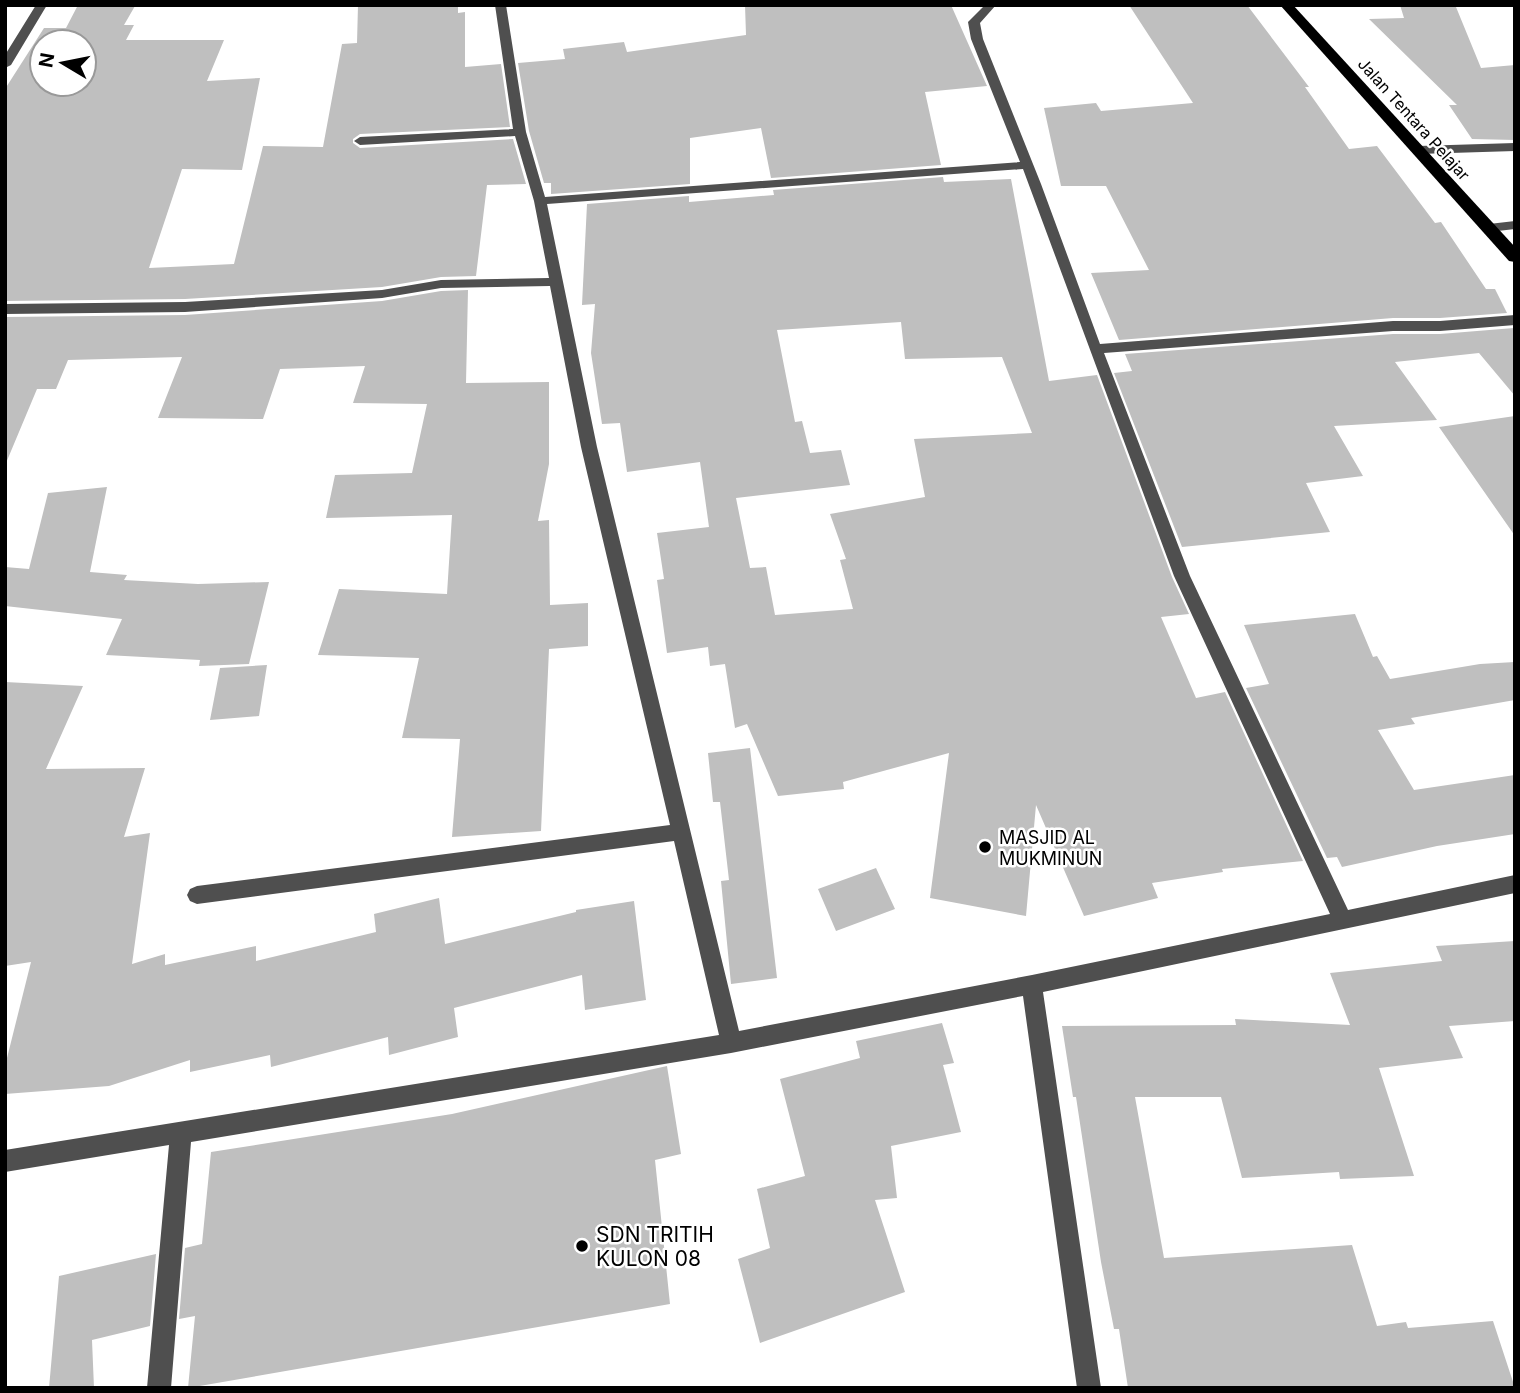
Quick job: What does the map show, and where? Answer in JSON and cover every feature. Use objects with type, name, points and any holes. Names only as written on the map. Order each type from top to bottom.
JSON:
[{"type":"highway","name":"Jalan Tentara Pelajar","points":[[1286,5],[1515,257]]},
{"type":"street","points":[[5,65],[42,5]]},
{"type":"street","points":[[500,5],[520,132],[540,201],[589,447],[731,1043]]},
{"type":"street","points":[[991,5],[977,17],[974,28],[1182,576],[1343,921]]},
{"type":"street","points":[[360,141],[520,132]]},
{"type":"street","points":[[1418,150],[1515,147]]},
{"type":"street","points":[[540,201],[1027,165]]},
{"type":"street","points":[[1489,228],[1515,225]]},
{"type":"street","points":[[5,309],[185,307],[382,294],[441,284],[554,282]]},
{"type":"street","points":[[1097,349],[1393,326],[1440,326],[1515,320]]},
{"type":"street","points":[[197,895],[681,832]]},
{"type":"street","points":[[5,1161],[731,1043],[1032,985],[1515,884]]},
{"type":"street","points":[[1032,985],[1089,1388]]},
{"type":"street","points":[[159,1388],[180,1133]]},
{"type":"building","points":[[78,5],[135,6],[124,25],[134,25],[126,40],[224,40],[207,81],[260,78],[242,170],[182,169],[149,268],[234,264],[263,146],[323,147],[342,44],[357,43],[358,5],[458,5],[458,13],[465,12],[465,67],[501,64],[510,127],[360,134],[353,139],[353,143],[360,148],[513,139],[526,184],[487,185],[476,276],[441,277],[382,287],[185,299],[5,301],[5,89],[28,53],[28,98],[98,98],[98,28],[66,28]]},
{"type":"building","points":[[745,5],[951,5],[987,86],[925,92],[941,165],[771,178],[761,128],[690,138],[690,184],[551,194],[551,183],[544,183],[529,131],[518,63],[565,59],[563,49],[624,42],[627,52],[746,35]]},
{"type":"building","points":[[1129,5],[1247,5],[1309,87],[1305,87],[1349,149],[1377,146],[1435,223],[1441,222],[1486,289],[1495,289],[1507,313],[1393,318],[1119,340],[1091,273],[1149,270],[1106,186],[1061,186],[1044,108],[1096,103],[1101,111],[1193,103]]},
{"type":"building","points":[[1400,5],[1456,7],[1481,68],[1515,65],[1515,140],[1472,139],[1449,105],[1457,105],[1369,19],[1404,18]]},
{"type":"building","points":[[943,177],[944,182],[1011,179],[1049,381],[1097,375],[1172,577],[1189,614],[1161,617],[1196,698],[1225,692],[1303,861],[1222,869],[1223,872],[1152,883],[1158,898],[1084,916],[1036,805],[1026,916],[930,898],[949,753],[843,782],[844,789],[778,796],[747,724],[735,728],[725,664],[710,666],[708,647],[667,653],[657,580],[664,579],[657,533],[709,527],[700,462],[627,472],[620,423],[602,424],[591,353],[595,304],[582,305],[587,204],[689,196],[689,202],[774,195],[773,190]],"holes":[[[901,322],[905,359],[1002,357],[1032,433],[914,439],[925,497],[830,514],[846,559],[840,560],[853,609],[775,615],[766,567],[750,568],[736,498],[850,485],[841,450],[810,453],[802,421],[795,422],[777,330]]]},
{"type":"building","points":[[468,290],[466,383],[549,382],[549,464],[538,521],[549,520],[550,605],[588,603],[588,646],[549,649],[541,831],[452,837],[460,739],[402,738],[419,658],[318,655],[339,589],[447,594],[452,515],[326,518],[335,475],[412,473],[427,404],[353,403],[365,366],[280,369],[263,419],[158,418],[182,357],[68,360],[56,389],[37,389],[6,463],[5,317],[185,315],[382,301],[441,291]]},
{"type":"building","points":[[1514,328],[1515,396],[1479,353],[1395,362],[1437,420],[1334,426],[1363,476],[1306,483],[1330,532],[1182,547],[1114,373],[1132,371],[1125,354]]},
{"type":"building","points":[[1515,416],[1515,536],[1439,427]]},
{"type":"building","points":[[107,487],[90,572],[127,575],[124,580],[198,584],[269,582],[249,664],[199,666],[200,660],[106,655],[122,619],[5,606],[5,567],[29,569],[48,493]]},
{"type":"building","points":[[1355,614],[1373,657],[1377,656],[1390,679],[1480,664],[1515,662],[1515,700],[1411,718],[1415,724],[1378,730],[1414,790],[1515,775],[1515,834],[1437,846],[1342,867],[1337,857],[1327,858],[1246,688],[1269,684],[1244,625]]},
{"type":"building","points":[[267,665],[259,716],[210,720],[220,668]]},
{"type":"building","points":[[5,682],[83,686],[46,769],[145,768],[124,837],[150,833],[132,964],[165,954],[165,965],[256,946],[256,961],[376,932],[374,914],[439,898],[445,944],[576,910],[634,901],[646,1000],[585,1010],[582,975],[454,1008],[458,1037],[389,1055],[388,1037],[271,1067],[270,1055],[190,1072],[190,1060],[109,1086],[5,1094],[5,1066],[31,962],[5,966]]},
{"type":"building","points":[[750,748],[777,978],[731,984],[721,881],[729,880],[720,802],[713,802],[708,753]]},
{"type":"building","points":[[876,868],[895,909],[836,931],[818,889]]},
{"type":"building","points":[[1515,941],[1515,1021],[1449,1026],[1463,1058],[1379,1068],[1414,1176],[1340,1179],[1339,1172],[1242,1178],[1221,1097],[1135,1097],[1164,1258],[1352,1245],[1377,1326],[1406,1322],[1408,1328],[1493,1321],[1515,1388],[1128,1388],[1119,1329],[1114,1329],[1101,1262],[1076,1097],[1073,1097],[1062,1026],[1236,1025],[1235,1019],[1350,1025],[1330,973],[1442,961],[1436,946]]},
{"type":"building","points":[[942,1023],[954,1063],[943,1065],[961,1132],[891,1146],[897,1198],[875,1200],[905,1292],[760,1343],[738,1259],[770,1248],[757,1189],[805,1176],[780,1079],[860,1058],[856,1041]]},
{"type":"building","name":"SDN TRITIH KULON 08","points":[[667,1066],[681,1154],[655,1160],[670,1304],[188,1388],[195,1316],[179,1319],[185,1248],[202,1244],[211,1152],[452,1114]]},
{"type":"building","points":[[156,1254],[150,1326],[92,1340],[94,1388],[49,1388],[59,1276]]},
{"type":"place","name":"MASJID AL MUKMINUN","points":[[985,847]]},
{"type":"place","name":"SDN TRITIH KULON 08","points":[[582,1246]]}]
